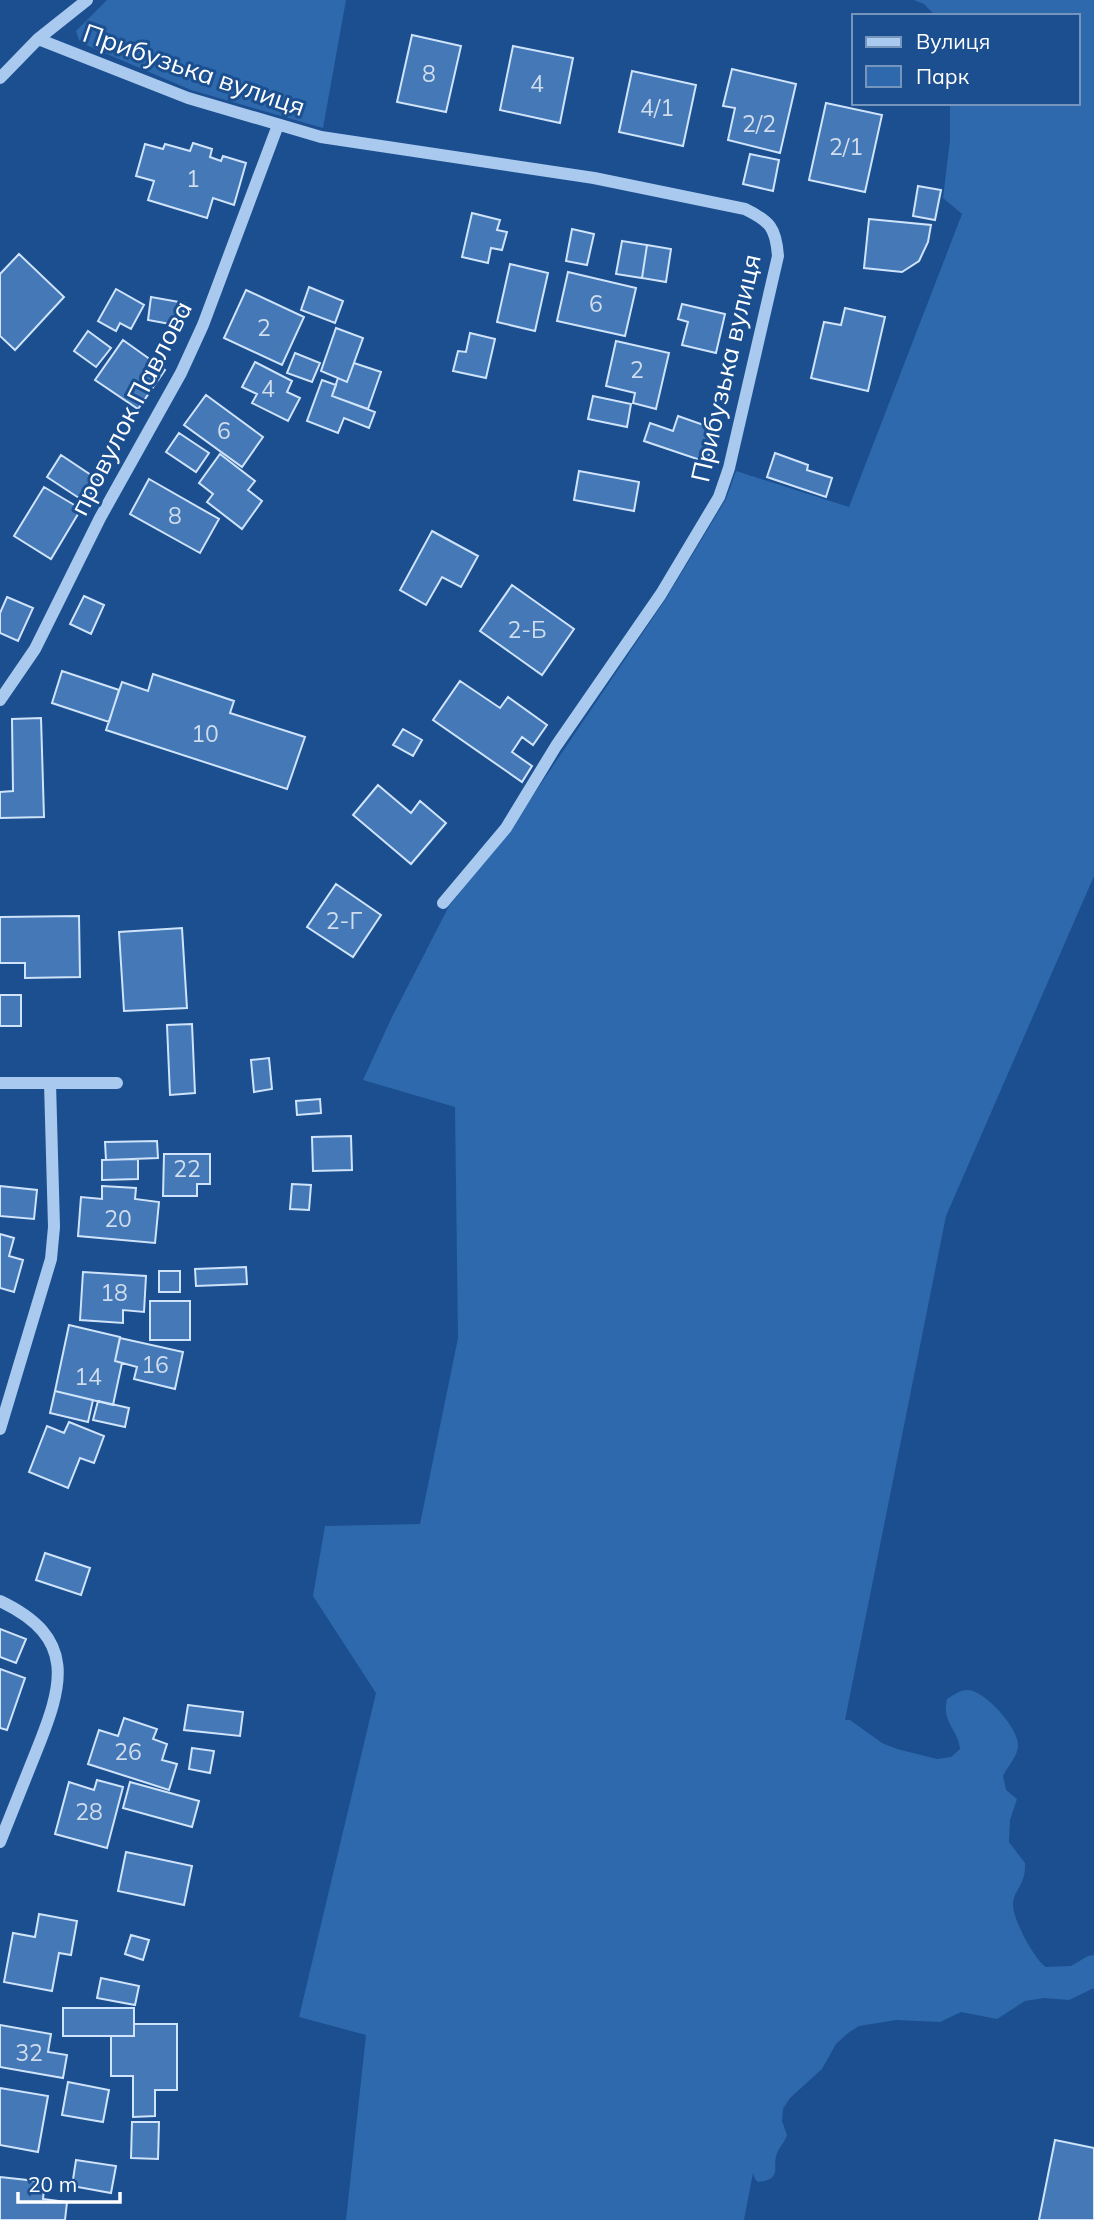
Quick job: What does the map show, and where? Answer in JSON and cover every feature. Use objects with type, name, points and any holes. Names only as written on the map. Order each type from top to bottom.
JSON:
[{"type":"street","name":"Прибузька вулиця","points":[[0,78],[38,39],[87,0]]},
{"type":"street","name":"Прибузька вулиця","points":[[38,39],[188,98],[321,137],[594,178],[746,209],[770,224],[777,237],[778,256],[729,468],[719,497],[661,594],[556,746],[506,828],[443,903]]},
{"type":"street","name":"провулок Павлова","points":[[0,700],[35,649],[100,518],[181,373],[203,325],[278,125]]},
{"type":"street","points":[[0,1083],[117,1083]]},
{"type":"street","points":[[0,1429],[51,1259],[54,1227],[50,1083]]},
{"type":"street","points":[[0,1601],[28,1616],[45,1633],[56,1653],[59,1674],[48,1721],[0,1842]]},
{"type":"green space","points":[[107,0],[346,0],[323,128],[191,90],[86,45],[79,40],[76,31]]},
{"type":"green space","points":[[914,0],[1094,0],[1094,876],[946,1216],[845,1720],[850,1720],[882,1743],[937,1759],[951,1757],[960,1749],[946,1714],[947,1699],[968,1690],[992,1703],[1013,1730],[1018,1746],[1003,1776],[1006,1790],[1017,1799],[1010,1820],[1009,1842],[1025,1863],[1024,1877],[1013,1901],[1016,1919],[1030,1948],[1046,1967],[1071,1966],[1094,1955],[1094,1988],[1069,2000],[1044,1998],[1025,2001],[997,2019],[961,2012],[940,2022],[896,2020],[859,2026],[848,2033],[836,2044],[822,2069],[790,2098],[783,2109],[782,2121],[787,2135],[776,2157],[774,2175],[758,2182],[753,2173],[744,2220],[346,2220],[366,2035],[299,2017],[376,1693],[313,1596],[325,1526],[420,1524],[458,1338],[455,1107],[363,1080],[449,906],[509,831],[667,597],[726,499],[736,471],[849,507],[962,214],[943,198],[950,140],[950,105],[1080,105],[1080,14],[934,14],[924,4]]},
{"type":"building","points":[[412,35],[461,46],[446,112],[397,102]]},
{"type":"building","points":[[513,46],[573,58],[560,123],[500,110]]},
{"type":"building","points":[[732,69],[796,84],[780,153],[728,140],[735,108],[723,106]]},
{"type":"building","points":[[632,71],[696,85],[683,146],[619,132]]},
{"type":"building","points":[[826,103],[882,115],[865,192],[809,180]]},
{"type":"building","points":[[193,143],[212,149],[210,157],[221,161],[223,156],[246,163],[234,205],[213,198],[207,218],[148,200],[154,181],[136,176],[145,144],[163,149],[165,144],[190,151]]},
{"type":"building","points":[[750,154],[779,160],[773,191],[743,184]]},
{"type":"building","points":[[918,186],[941,190],[935,220],[913,216]]},
{"type":"building","points":[[472,213],[500,220],[497,230],[507,232],[502,250],[491,248],[488,263],[462,257]]},
{"type":"building","points":[[869,219],[931,225],[928,242],[919,261],[902,272],[864,268]]},
{"type":"building","points":[[572,229],[594,234],[587,265],[566,261]]},
{"type":"building","points":[[622,241],[647,245],[642,278],[616,274]]},
{"type":"building","points":[[647,245],[671,249],[666,282],[642,278]]},
{"type":"building","points":[[19,254],[64,297],[15,350],[0,336],[0,274]]},
{"type":"building","points":[[510,264],[548,273],[535,331],[497,322]]},
{"type":"building","points":[[568,272],[636,288],[625,336],[557,321]]},
{"type":"building","points":[[309,287],[343,301],[335,323],[301,310]]},
{"type":"building","points":[[116,289],[144,305],[131,329],[120,323],[116,331],[98,321]]},
{"type":"building","points":[[246,290],[304,317],[282,365],[224,338]]},
{"type":"building","points":[[151,297],[185,303],[181,326],[148,320]]},
{"type":"building","points":[[682,304],[725,314],[716,353],[682,345],[688,322],[678,319]]},
{"type":"building","points":[[845,308],[885,317],[868,391],[811,378],[824,322],[841,325]]},
{"type":"building","points":[[336,328],[363,338],[347,382],[321,371]]},
{"type":"building","points":[[88,331],[111,348],[96,367],[74,351]]},
{"type":"building","points":[[470,333],[495,339],[486,378],[453,371],[458,351],[466,352]]},
{"type":"building","points":[[123,340],[165,370],[138,409],[95,380]]},
{"type":"building","points":[[616,341],[669,353],[656,409],[633,403],[635,393],[606,386]]},
{"type":"building","points":[[295,353],[320,363],[312,382],[287,373]]},
{"type":"building","points":[[255,362],[292,381],[287,392],[300,398],[288,421],[252,403],[257,394],[242,387]]},
{"type":"building","points":[[354,363],[381,372],[368,409],[332,396],[338,378],[347,382]]},
{"type":"building","points":[[322,380],[336,385],[332,396],[375,412],[369,428],[344,418],[338,433],[307,421]]},
{"type":"building","points":[[206,395],[263,437],[242,467],[184,425]]},
{"type":"building","points":[[593,396],[631,404],[627,427],[588,419]]},
{"type":"building","points":[[678,416],[718,430],[706,462],[644,441],[650,423],[673,431]]},
{"type":"building","points":[[179,433],[209,453],[196,472],[166,452]]},
{"type":"building","points":[[775,453],[808,465],[807,470],[832,478],[826,497],[767,477]]},
{"type":"building","points":[[220,454],[255,481],[248,490],[262,501],[242,529],[207,502],[213,494],[199,483]]},
{"type":"building","points":[[61,455],[100,481],[85,502],[47,477]]},
{"type":"building","points":[[579,471],[639,482],[634,511],[574,500]]},
{"type":"building","points":[[149,479],[219,519],[200,553],[130,514]]},
{"type":"building","points":[[44,487],[81,509],[51,559],[14,536]]},
{"type":"building","points":[[432,531],[478,556],[461,587],[442,577],[426,605],[400,590]]},
{"type":"building","points":[[512,585],[574,629],[542,675],[480,631]]},
{"type":"building","points":[[84,596],[104,605],[91,634],[70,624]]},
{"type":"building","points":[[7,597],[33,608],[18,641],[0,633],[0,613]]},
{"type":"building","points":[[62,671],[119,690],[109,722],[52,703]]},
{"type":"building","points":[[153,674],[234,701],[230,713],[305,737],[287,789],[106,730],[122,682],[148,691]]},
{"type":"building","points":[[460,681],[500,708],[508,697],[547,725],[533,745],[522,737],[512,752],[532,766],[522,782],[433,720]]},
{"type":"building","points":[[41,718],[44,817],[0,818],[0,792],[13,791],[12,719]]},
{"type":"building","points":[[403,729],[422,740],[413,756],[393,745]]},
{"type":"building","points":[[378,785],[411,813],[420,801],[446,823],[411,864],[353,815]]},
{"type":"building","points":[[336,884],[381,915],[353,957],[307,927]]},
{"type":"building","points":[[79,916],[80,977],[25,978],[25,963],[0,963],[0,917]]},
{"type":"building","points":[[182,928],[187,1008],[124,1011],[119,932]]},
{"type":"building","points":[[0,995],[21,995],[21,1026],[0,1026]]},
{"type":"building","points":[[192,1024],[195,1093],[170,1095],[167,1025]]},
{"type":"building","points":[[269,1058],[272,1089],[254,1092],[251,1060]]},
{"type":"building","points":[[320,1099],[321,1113],[297,1115],[296,1101]]},
{"type":"building","points":[[351,1136],[352,1170],[313,1171],[312,1137]]},
{"type":"building","points":[[157,1141],[158,1158],[106,1160],[105,1142]]},
{"type":"building","points":[[164,1154],[210,1154],[210,1184],[197,1184],[197,1196],[163,1196]]},
{"type":"building","points":[[138,1159],[138,1179],[102,1180],[102,1160]]},
{"type":"building","points":[[292,1184],[311,1185],[309,1210],[290,1209]]},
{"type":"building","points":[[0,1186],[37,1190],[34,1219],[0,1216]]},
{"type":"building","points":[[102,1186],[136,1188],[135,1199],[159,1202],[155,1243],[78,1236],[81,1197],[102,1199]]},
{"type":"building","points":[[0,1234],[14,1238],[9,1256],[23,1260],[14,1292],[0,1288]]},
{"type":"building","points":[[246,1267],[247,1284],[196,1286],[195,1269]]},
{"type":"building","points":[[159,1271],[180,1271],[180,1292],[159,1292]]},
{"type":"building","points":[[83,1272],[146,1276],[144,1312],[123,1310],[123,1323],[80,1320]]},
{"type":"building","points":[[150,1301],[190,1301],[190,1340],[150,1340]]},
{"type":"building","points":[[69,1325],[120,1337],[115,1361],[122,1363],[113,1405],[55,1391]]},
{"type":"building","points":[[120,1338],[183,1352],[175,1389],[134,1379],[137,1367],[115,1361]]},
{"type":"building","points":[[55,1391],[93,1400],[88,1422],[50,1413]]},
{"type":"building","points":[[98,1401],[129,1408],[125,1427],[93,1420]]},
{"type":"building","points":[[69,1422],[104,1436],[94,1463],[80,1458],[68,1488],[29,1472],[47,1426],[64,1433]]},
{"type":"building","points":[[45,1553],[90,1568],[81,1595],[36,1580]]},
{"type":"building","points":[[0,1629],[26,1639],[16,1663],[0,1657]]},
{"type":"building","points":[[0,1669],[25,1678],[7,1730],[0,1728]]},
{"type":"building","points":[[188,1705],[243,1712],[240,1736],[184,1730]]},
{"type":"building","points":[[124,1718],[157,1729],[153,1739],[167,1744],[162,1760],[177,1764],[169,1790],[88,1764],[99,1730],[118,1736]]},
{"type":"building","points":[[192,1748],[214,1751],[210,1773],[189,1769]]},
{"type":"building","points":[[97,1780],[123,1787],[107,1848],[55,1834],[69,1782],[94,1790]]},
{"type":"building","points":[[130,1782],[199,1801],[192,1827],[123,1808]]},
{"type":"building","points":[[126,1852],[192,1866],[184,1905],[118,1891]]},
{"type":"building","points":[[39,1914],[77,1921],[71,1955],[59,1953],[52,1991],[4,1982],[13,1933],[35,1937]]},
{"type":"building","points":[[131,1935],[149,1940],[143,1960],[125,1954]]},
{"type":"building","points":[[101,1978],[139,1986],[135,2005],[97,1998]]},
{"type":"building","points":[[63,2008],[134,2008],[134,2036],[63,2036]]},
{"type":"building","points":[[134,2024],[177,2024],[177,2090],[155,2090],[155,2116],[133,2117],[133,2076],[111,2076],[111,2036],[134,2036]]},
{"type":"building","points":[[0,2025],[51,2034],[48,2052],[67,2055],[63,2078],[0,2067]]},
{"type":"building","points":[[68,2082],[109,2090],[103,2122],[62,2115]]},
{"type":"building","points":[[0,2088],[48,2096],[38,2152],[0,2145]]},
{"type":"building","points":[[132,2122],[159,2122],[158,2159],[131,2158]]},
{"type":"building","points":[[1055,2140],[1094,2148],[1094,2220],[1039,2220]]},
{"type":"building","points":[[76,2160],[116,2166],[111,2193],[72,2186]]},
{"type":"building","points":[[0,2177],[45,2182],[43,2199],[67,2202],[65,2220],[0,2220]]}]
